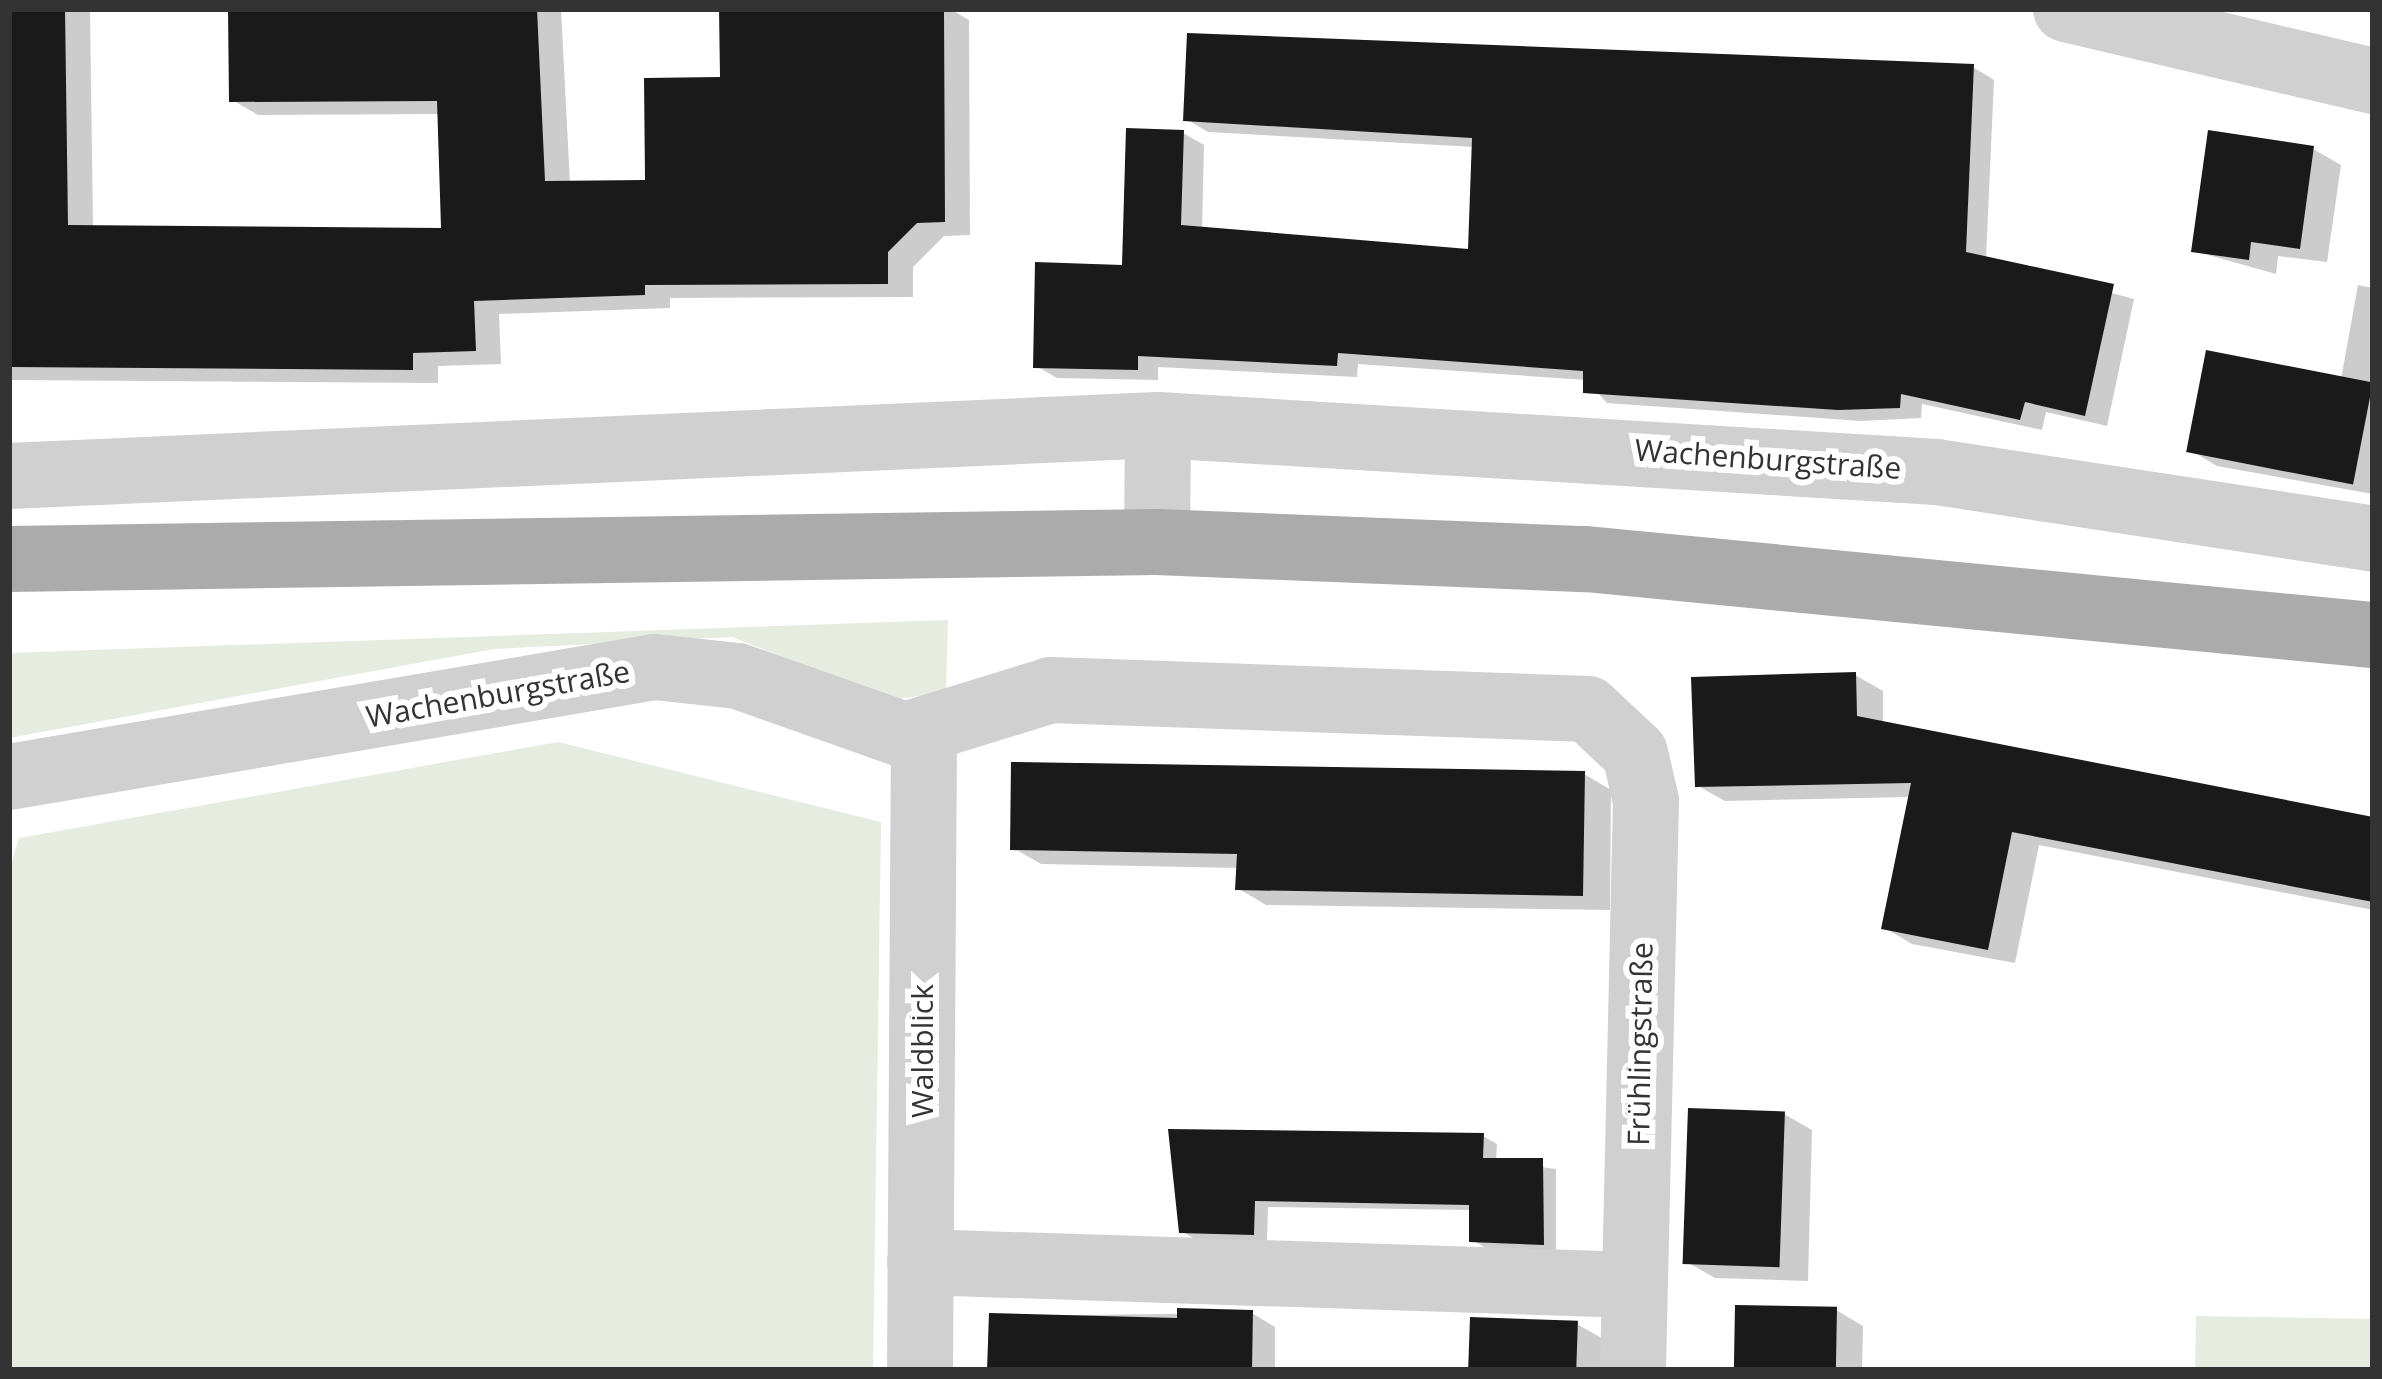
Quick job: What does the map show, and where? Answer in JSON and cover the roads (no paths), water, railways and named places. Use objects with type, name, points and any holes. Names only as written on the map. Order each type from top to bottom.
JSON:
[{"type":"main road","points":[[9,559],[1157,542],[1586,559],[2373,635]]},
{"type":"street","points":[[2066,9],[2373,81]]},
{"type":"street","points":[[1157,542],[1159,425]]},
{"type":"street","name":"Wachenburgstraße","points":[[9,476],[1159,425],[1937,472],[2373,538]]},
{"type":"street","name":"Wachenburgstraße","points":[[9,777],[655,668],[738,676],[886,733],[923,732],[1051,690],[1559,701],[1614,726]]},
{"type":"street","name":"Frühlingstraße","points":[[1614,726],[1635,753],[1646,801],[1633,1370]]},
{"type":"street","name":"Waldblick","points":[[920,1370],[923,732]]},
{"type":"street","points":[[920,1262],[1634,1285]]}]
